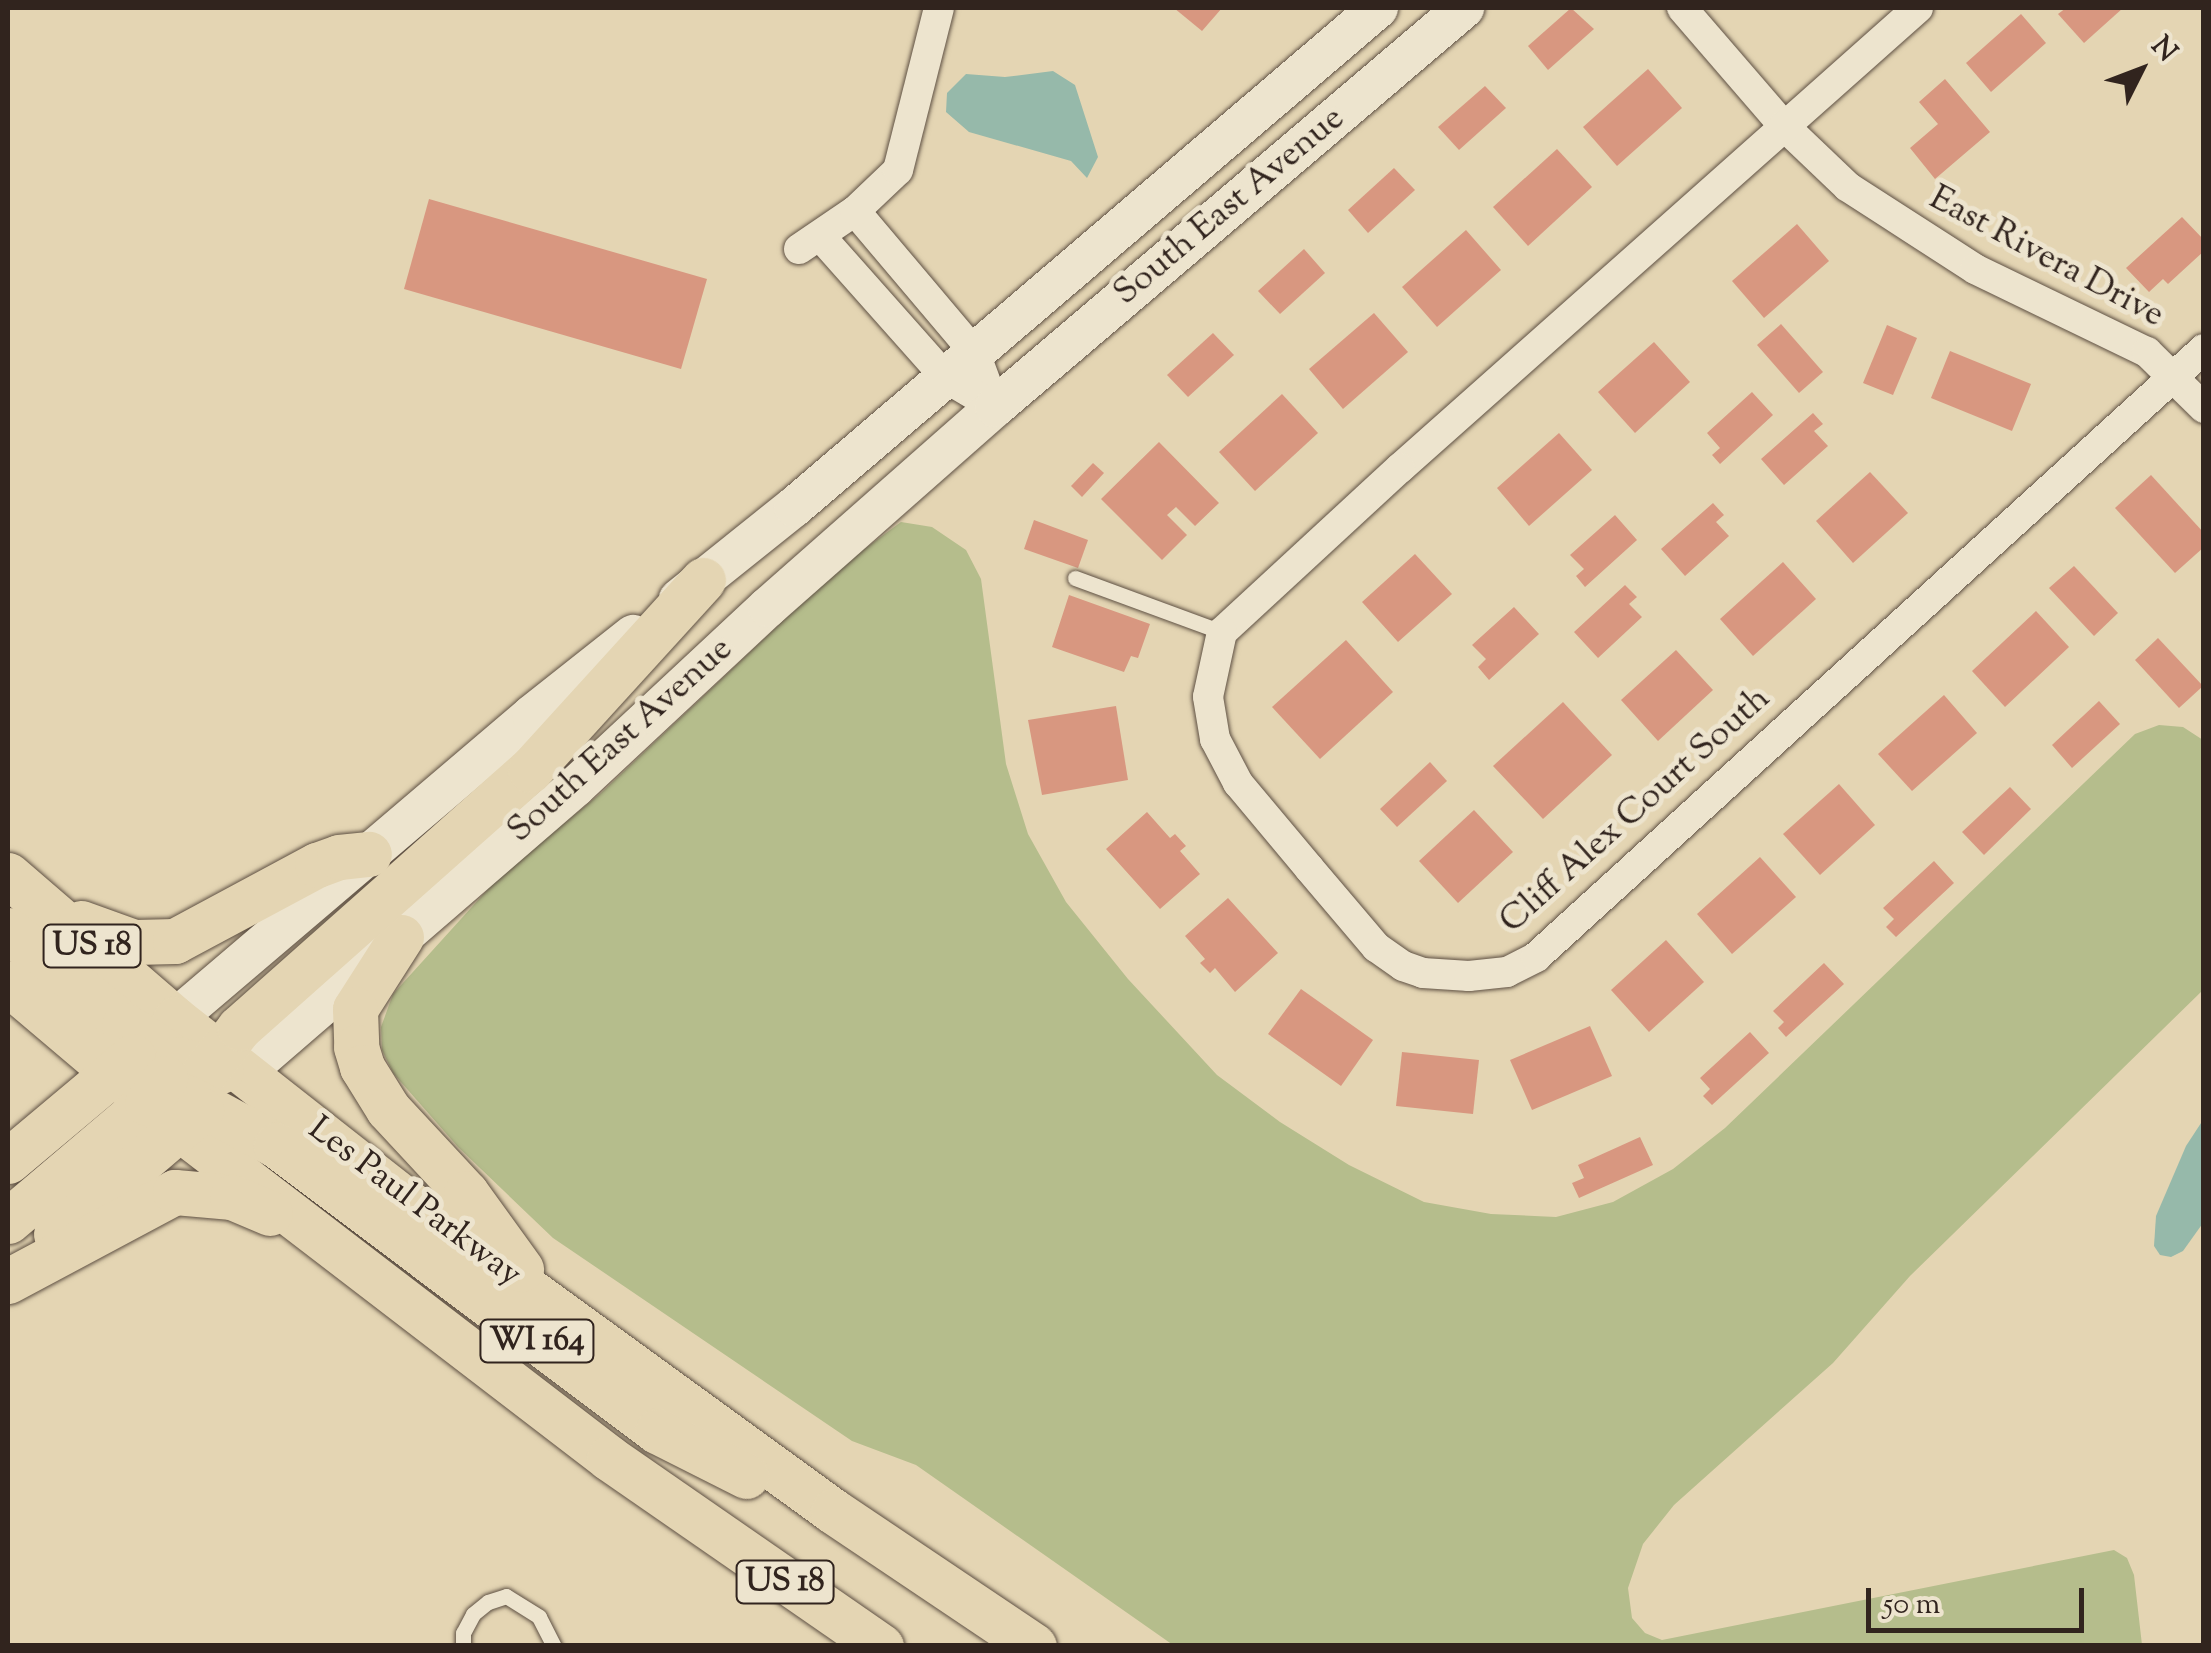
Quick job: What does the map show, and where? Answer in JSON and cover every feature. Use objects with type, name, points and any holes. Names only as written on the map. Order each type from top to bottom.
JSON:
[{"type":"main road","name":"South East Avenue","points":[[187,1076],[369,854],[532,715],[703,580],[960,366],[1378,8]]},
{"type":"main road","name":"South East Avenue","points":[[187,1076],[401,937],[575,787],[768,606],[995,407],[1464,8]]},
{"type":"main road","points":[[8,1220],[187,1076],[530,770],[703,580]]},
{"type":"main road","points":[[48,911],[126,940],[169,942],[193,935],[317,865],[339,856],[369,854]]},
{"type":"main road","name":"Les Paul Parkway","points":[[8,875],[48,911],[320,1235],[609,1458],[881,1646]]},
{"type":"main road","points":[[8,930],[187,1076]]},
{"type":"main road","points":[[401,937],[355,1009],[362,1067],[388,1108],[466,1194],[546,1303]]},
{"type":"main road","name":"US 18","points":[[8,983],[112,1075]]},
{"type":"main road","points":[[8,1161],[112,1075],[187,1076]]},
{"type":"main road","points":[[8,1278],[187,1076]]},
{"type":"main road","name":"Les Paul Parkway","points":[[187,1076],[413,1206],[886,1547],[1034,1646]]},
{"type":"main road","name":"WI 164","points":[[187,1076],[657,1431],[886,1547]]},
{"type":"main road","points":[[8,1278],[174,1192],[232,1197],[320,1235]]},
{"type":"street","points":[[939,8],[898,170],[855,211],[810,243],[960,366]]},
{"type":"street","name":"East Rivera Drive","points":[[1682,8],[1826,169],[1911,231],[1975,269],[2147,352],[2204,408]]},
{"type":"street","points":[[1222,632],[1400,468],[1918,8]]},
{"type":"street","points":[[855,211],[960,366],[995,407]]},
{"type":"street","name":"Cliff Alex Court South","points":[[1222,632],[1208,697],[1215,739],[1238,783],[1376,946],[1404,966],[1446,976],[1507,972],[1536,956],[2204,348]]},
{"type":"lane","points":[[1075,578],[1222,632]]},
{"type":"lane","points":[[463,1646],[463,1633],[474,1614],[488,1602],[506,1596],[539,1617],[554,1646]]},
{"type":"green space","points":[[901,522],[932,527],[966,550],[981,579],[1006,764],[1028,834],[1066,902],[1128,979],[1217,1075],[1280,1122],[1349,1165],[1424,1202],[1491,1214],[1556,1217],[1613,1202],[1673,1169],[1725,1128],[2135,734],[2159,725],[2183,727],[2203,740],[2203,990],[1910,1276],[1833,1363],[1674,1505],[1643,1544],[1628,1588],[1632,1618],[1645,1633],[1662,1640],[2114,1550],[2127,1558],[2134,1575],[2142,1645],[1173,1645],[916,1465],[852,1441],[553,1238],[458,1147],[393,1073],[382,1050],[381,1027],[393,994],[499,877],[601,793],[840,567]]},
{"type":"shaded area","points":[[1053,71],[1075,85],[1098,157],[1087,178],[1071,161],[969,132],[946,112],[947,93],[966,74],[1005,77]]},
{"type":"shaded area","points":[[2203,1120],[2203,1223],[2183,1251],[2171,1257],[2160,1255],[2154,1246],[2156,1216],[2186,1146]]},
{"type":"building","points":[[1174,8],[1222,8],[1202,31]]},
{"type":"building","points":[[1571,8],[1594,29],[1548,70],[1528,46]]},
{"type":"building","points":[[2066,8],[2123,8],[2084,43],[2058,14]]},
{"type":"building","points":[[2021,14],[2046,43],[1991,92],[1966,63]]},
{"type":"building","points":[[1648,69],[1682,108],[1617,166],[1583,127]]},
{"type":"building","points":[[1945,79],[1990,132],[1935,179],[1910,148],[1938,124],[1919,102]]},
{"type":"building","points":[[1485,86],[1506,108],[1459,150],[1438,127]]},
{"type":"building","points":[[1557,149],[1592,187],[1528,246],[1493,207]]},
{"type":"building","points":[[1394,168],[1415,190],[1368,233],[1348,210]]},
{"type":"building","points":[[429,199],[707,279],[681,369],[404,289]]},
{"type":"building","points":[[2182,217],[2204,240],[2204,251],[2168,284],[2163,279],[2149,292],[2126,268]]},
{"type":"building","points":[[1797,224],[1829,261],[1764,318],[1732,281]]},
{"type":"building","points":[[1466,230],[1501,270],[1437,327],[1402,287]]},
{"type":"building","points":[[1304,249],[1325,273],[1280,314],[1258,291]]},
{"type":"building","points":[[1374,313],[1408,352],[1343,409],[1309,369]]},
{"type":"building","points":[[1781,324],[1823,372],[1799,393],[1757,345]]},
{"type":"building","points":[[1887,325],[1917,338],[1893,395],[1863,383]]},
{"type":"building","points":[[1213,333],[1234,355],[1188,397],[1167,375]]},
{"type":"building","points":[[1654,342],[1690,382],[1635,433],[1598,392]]},
{"type":"building","points":[[1950,351],[2031,384],[2012,431],[1931,398]]},
{"type":"building","points":[[1752,392],[1773,415],[1720,464],[1712,455],[1720,448],[1707,433]]},
{"type":"building","points":[[1282,394],[1318,433],[1255,491],[1219,452]]},
{"type":"building","points":[[1813,413],[1823,424],[1814,431],[1828,446],[1784,485],[1761,459]]},
{"type":"building","points":[[1559,433],[1592,470],[1529,526],[1497,488]]},
{"type":"building","points":[[1159,442],[1219,503],[1195,526],[1176,507],[1167,515],[1187,535],[1162,560],[1101,499]]},
{"type":"building","points":[[1093,463],[1104,473],[1082,497],[1071,486]]},
{"type":"building","points":[[1870,472],[1908,513],[1853,563],[1816,521]]},
{"type":"building","points":[[2151,475],[2204,533],[2204,547],[2175,573],[2115,508]]},
{"type":"building","points":[[1713,503],[1724,515],[1716,522],[1729,536],[1685,576],[1661,549]]},
{"type":"building","points":[[1615,515],[1637,540],[1585,587],[1576,576],[1584,569],[1570,555]]},
{"type":"building","points":[[1034,520],[1088,540],[1078,568],[1024,549]]},
{"type":"building","points":[[1415,554],[1452,594],[1398,642],[1362,602]]},
{"type":"building","points":[[1783,562],[1816,599],[1753,656],[1720,619]]},
{"type":"building","points":[[2074,566],[2118,613],[2094,636],[2049,588]]},
{"type":"building","points":[[1625,585],[1637,597],[1629,604],[1642,617],[1598,658],[1574,632]]},
{"type":"building","points":[[1069,595],[1150,624],[1138,658],[1131,656],[1124,672],[1052,647]]},
{"type":"building","points":[[1514,607],[1539,634],[1489,680],[1478,667],[1486,659],[1472,645]]},
{"type":"building","points":[[2036,611],[2069,647],[2005,707],[1972,671]]},
{"type":"building","points":[[2158,638],[2203,686],[2179,708],[2135,660]]},
{"type":"building","points":[[1346,640],[1393,692],[1320,759],[1272,707]]},
{"type":"building","points":[[1676,650],[1713,690],[1658,741],[1621,700]]},
{"type":"building","points":[[1944,695],[1977,733],[1912,791],[1878,754]]},
{"type":"building","points":[[2099,701],[2120,724],[2072,768],[2052,745]]},
{"type":"building","points":[[1563,702],[1612,755],[1543,819],[1493,766]]},
{"type":"building","points":[[1116,706],[1128,780],[1042,795],[1028,720]]},
{"type":"building","points":[[1430,762],[1447,781],[1397,827],[1380,809]]},
{"type":"building","points":[[1839,784],[1875,825],[1820,875],[1783,834]]},
{"type":"building","points":[[2010,787],[2031,809],[1984,855],[1962,832]]},
{"type":"building","points":[[1474,810],[1513,852],[1458,903],[1419,861]]},
{"type":"building","points":[[1147,812],[1170,838],[1175,834],[1186,846],[1180,851],[1200,874],[1160,909],[1106,849]]},
{"type":"building","points":[[1760,857],[1796,897],[1732,954],[1697,914]]},
{"type":"building","points":[[1934,861],[1954,883],[1896,937],[1886,927],[1894,919],[1883,908]]},
{"type":"building","points":[[1228,898],[1278,953],[1235,992],[1215,968],[1210,973],[1200,963],[1205,959],[1185,936]]},
{"type":"building","points":[[1666,940],[1704,982],[1649,1032],[1611,990]]},
{"type":"building","points":[[1824,963],[1844,984],[1786,1037],[1778,1028],[1784,1022],[1773,1011]]},
{"type":"building","points":[[1301,989],[1373,1040],[1341,1086],[1268,1034]]},
{"type":"building","points":[[1590,1026],[1612,1076],[1532,1110],[1510,1060]]},
{"type":"building","points":[[1750,1032],[1769,1053],[1712,1105],[1703,1096],[1710,1089],[1700,1078]]},
{"type":"building","points":[[1402,1052],[1479,1060],[1473,1114],[1396,1106]]},
{"type":"building","points":[[1640,1137],[1653,1165],[1579,1198],[1572,1183],[1584,1178],[1578,1165]]}]
